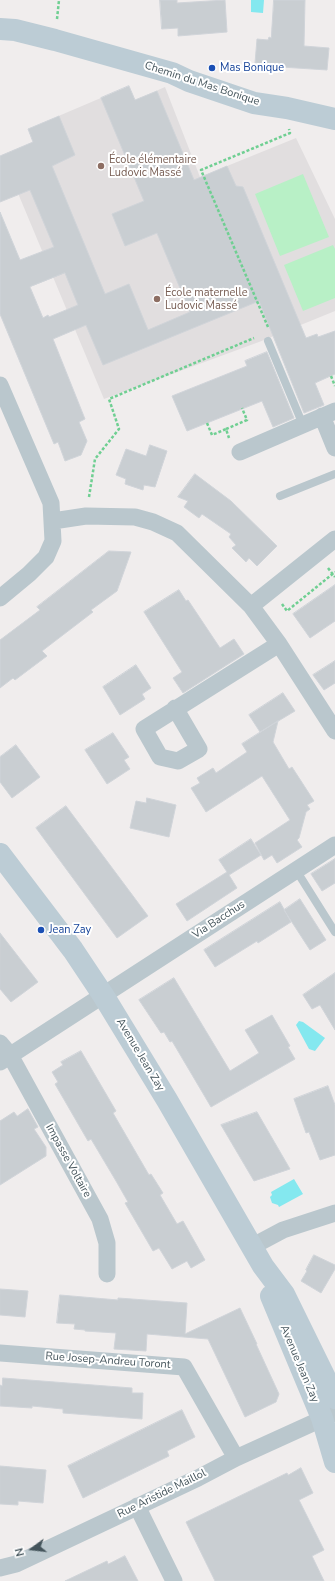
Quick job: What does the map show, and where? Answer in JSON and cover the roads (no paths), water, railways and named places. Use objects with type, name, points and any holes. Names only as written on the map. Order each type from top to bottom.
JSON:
[{"type":"street","name":"Chemin du Mas Bonique","points":[[0,29],[15,30],[55,40],[172,73],[188,81],[254,103],[332,115]]},
{"type":"street","points":[[0,385],[51,502],[53,521],[53,541],[46,557],[29,574],[0,598]]},
{"type":"street","points":[[240,452],[328,414],[335,448]]},
{"type":"street","points":[[53,521],[86,516],[135,517],[153,522],[177,533],[251,606],[279,644],[334,727]]},
{"type":"street","points":[[251,606],[335,539]]},
{"type":"street","points":[[175,708],[279,644]]},
{"type":"street","name":"Via Bacchus","points":[[3,1053],[103,995],[335,845]]},
{"type":"street","name":"Avenue Jean Zay","points":[[0,854],[73,950],[103,995],[264,1266],[284,1294],[335,1398]]},
{"type":"street","name":"Impasse Voltaire","points":[[3,1053],[100,1219],[107,1243],[106,1274]]},
{"type":"street","points":[[253,1246],[283,1230],[335,1213]]},
{"type":"street","name":"Avenue Jean Zay","points":[[264,1266],[272,1302],[329,1415],[335,1462]]},
{"type":"street","name":"Rue Josep-Andreu Toront","points":[[0,1353],[184,1367],[236,1458]]},
{"type":"street","name":"Rue Aristide Maillol","points":[[0,1568],[16,1564],[329,1415]]},
{"type":"street","points":[[137,1506],[174,1581]]},
{"type":"lane","points":[[268,341],[303,425]]},
{"type":"lane","points":[[280,496],[335,474]]},
{"type":"lane","points":[[296,870],[335,932]]},
{"type":"water","points":[[251,0],[264,0],[263,13],[251,12]]},
{"type":"water","points":[[299,1021],[303,1022],[325,1038],[315,1051],[309,1049],[296,1025]]},
{"type":"water","points":[[294,1179],[303,1194],[279,1207],[278,1205],[272,1203],[270,1197],[272,1195],[271,1192]]},
{"type":"place","name":"Mas Bonique","points":[[212,68]]},
{"type":"place","name":"École élémentaire Ludovic Massé","points":[[101,166]]},
{"type":"place","name":"École maternelle Ludovic Massé","points":[[157,299]]},
{"type":"place","name":"Jean Zay","points":[[41,930]]}]
